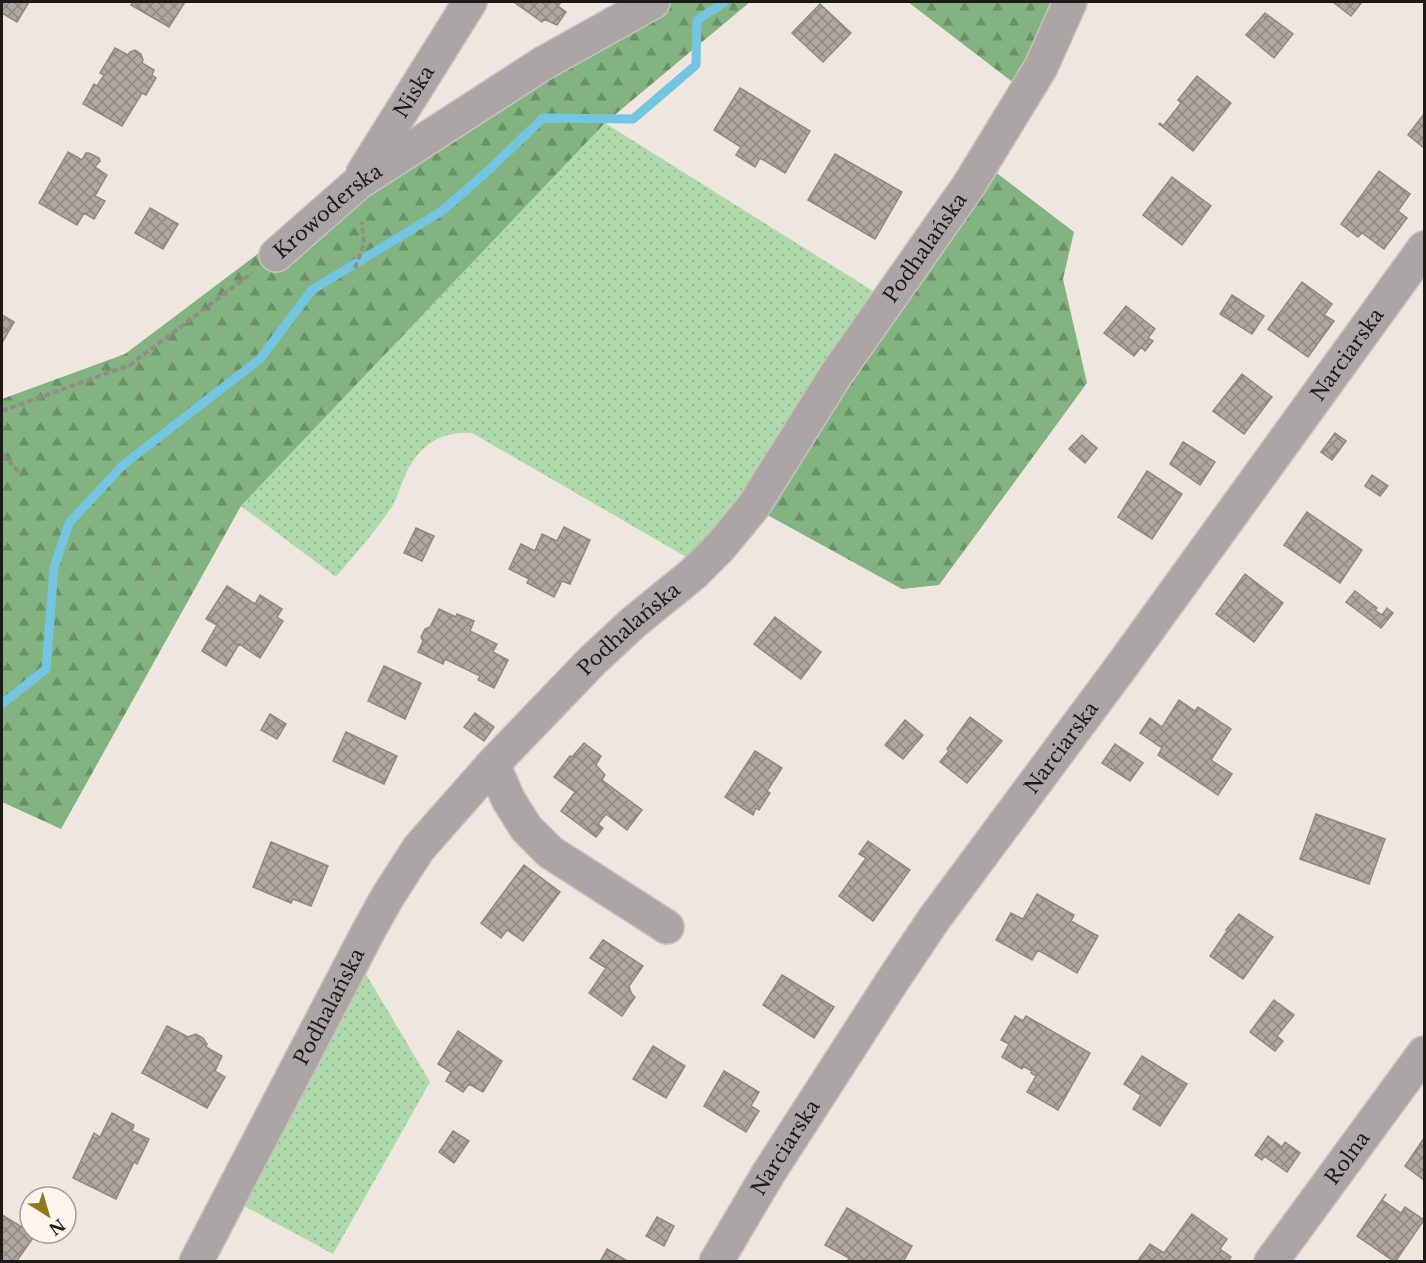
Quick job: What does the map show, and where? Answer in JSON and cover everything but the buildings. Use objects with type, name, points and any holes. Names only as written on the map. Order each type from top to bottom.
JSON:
[{"type":"street","name":"Niska","points":[[358,183],[470,2]]},
{"type":"street","name":"Krowoderska","points":[[276,255],[358,183],[542,64],[653,2]]},
{"type":"street","name":"Podhalańska","points":[[196,1262],[388,896],[419,848],[493,764],[592,661],[634,622],[693,574],[720,547],[753,507],[835,375],[969,185],[1041,67],[1070,2]]},
{"type":"street","name":"Narciarska","points":[[716,1262],[768,1174],[934,919],[1121,667],[1425,248]]},
{"type":"street","points":[[493,764],[508,799],[526,828],[550,852],[667,927]]},
{"type":"street","name":"Rolna","points":[[1270,1262],[1425,1053]]},
{"type":"path","name":"Krowoderska","points":[[2,411],[130,365],[276,255]]},
{"type":"path","points":[[2,454],[21,474]]},
{"type":"green space","points":[[669,2],[750,2],[605,123],[241,506],[61,829],[2,802],[2,399],[125,354],[263,250]]},
{"type":"green space","points":[[908,2],[1065,2],[1019,87]]},
{"type":"green space","points":[[605,123],[881,296],[748,503],[688,558],[472,433],[460,433],[439,438],[430,443],[415,458],[391,508],[336,577],[241,506]]},
{"type":"green space","points":[[990,168],[1074,232],[1063,279],[1087,383],[939,585],[902,589],[760,511]]},
{"type":"green space","points":[[360,964],[430,1082],[333,1254],[235,1201]]},
{"type":"waterway","points":[[2,704],[46,669],[54,568],[69,523],[123,465],[260,359],[312,290],[442,211],[543,118],[633,119],[696,65],[697,20],[725,2]]}]
